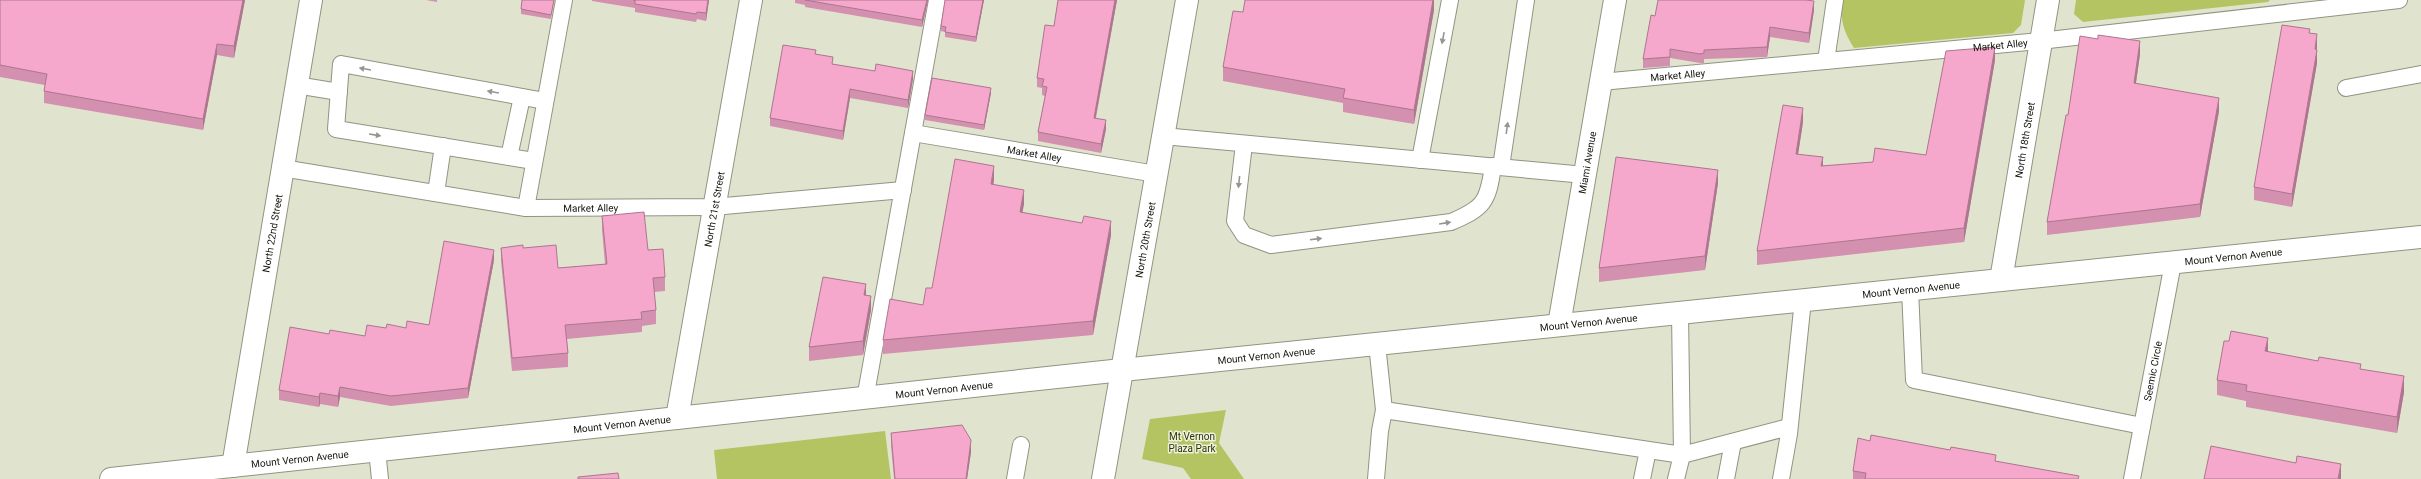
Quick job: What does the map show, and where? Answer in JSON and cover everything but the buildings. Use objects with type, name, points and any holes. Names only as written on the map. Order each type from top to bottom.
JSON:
[{"type":"street","name":"North 22nd Street","points":[[233,466],[311,0]]},
{"type":"street","name":"North 21st Street","points":[[677,418],[713,206],[751,0]]},
{"type":"street","name":"North 20th Street","points":[[1103,479],[1187,0]]},
{"type":"street","name":"Miami Avenue","points":[[1559,325],[1615,0]]},
{"type":"street","name":"North 18th Street","points":[[2001,280],[2048,0]]},
{"type":"street","name":"Mount Vernon Avenue","points":[[111,479],[865,399],[1122,370],[2421,237]]},
{"type":"lane","points":[[526,208],[564,0]]},
{"type":"lane","points":[[865,399],[937,0]]},
{"type":"lane","points":[[1420,160],[1450,0]]},
{"type":"lane","points":[[1244,144],[1235,221],[1244,235],[1271,245],[1451,222],[1476,212],[1490,191],[1497,167],[1526,0]]},
{"type":"lane","points":[[1826,61],[1835,0]]},
{"type":"lane","name":"Market Alley","points":[[1601,82],[2040,41],[2289,6],[2399,0]]},
{"type":"lane","points":[[534,161],[336,129],[341,64],[545,101]]},
{"type":"lane","points":[[2346,88],[2421,74]]},
{"type":"lane","points":[[296,86],[339,92]]},
{"type":"lane","points":[[510,157],[522,97]]},
{"type":"lane","name":"Market Alley","points":[[913,133],[1156,174]]},
{"type":"lane","points":[[1163,136],[1585,175]]},
{"type":"lane","points":[[436,193],[443,146]]},
{"type":"lane","name":"Market Alley","points":[[282,168],[526,208],[713,206],[903,190]]},
{"type":"lane","name":"Seemic Circle","points":[[2132,479],[2173,263]]},
{"type":"lane","points":[[1910,289],[1914,380],[2142,426]]},
{"type":"lane","points":[[1781,479],[1789,427],[1803,300]]},
{"type":"lane","points":[[1676,479],[1682,455],[1680,313]]},
{"type":"lane","points":[[1376,479],[1380,431],[1384,410],[1377,344]]},
{"type":"lane","points":[[1384,410],[1682,455],[1789,427]]},
{"type":"lane","points":[[1726,479],[1733,442]]},
{"type":"lane","points":[[1015,479],[1021,444]]},
{"type":"lane","points":[[376,450],[380,479]]},
{"type":"lane","points":[[1642,479],[1648,450]]},
{"type":"green space","points":[[1843,0],[2025,0],[2021,25],[2013,33],[1854,48],[1843,25]]},
{"type":"green space","points":[[2076,0],[2270,0],[2268,2],[2083,22],[2074,14]]},
{"type":"green space","name":"Mt Vernon Plaza Park","points":[[1226,410],[1219,443],[1244,479],[1191,479],[1183,468],[1142,459],[1150,419]]},
{"type":"green space","points":[[885,431],[891,479],[717,479],[714,450]]}]
